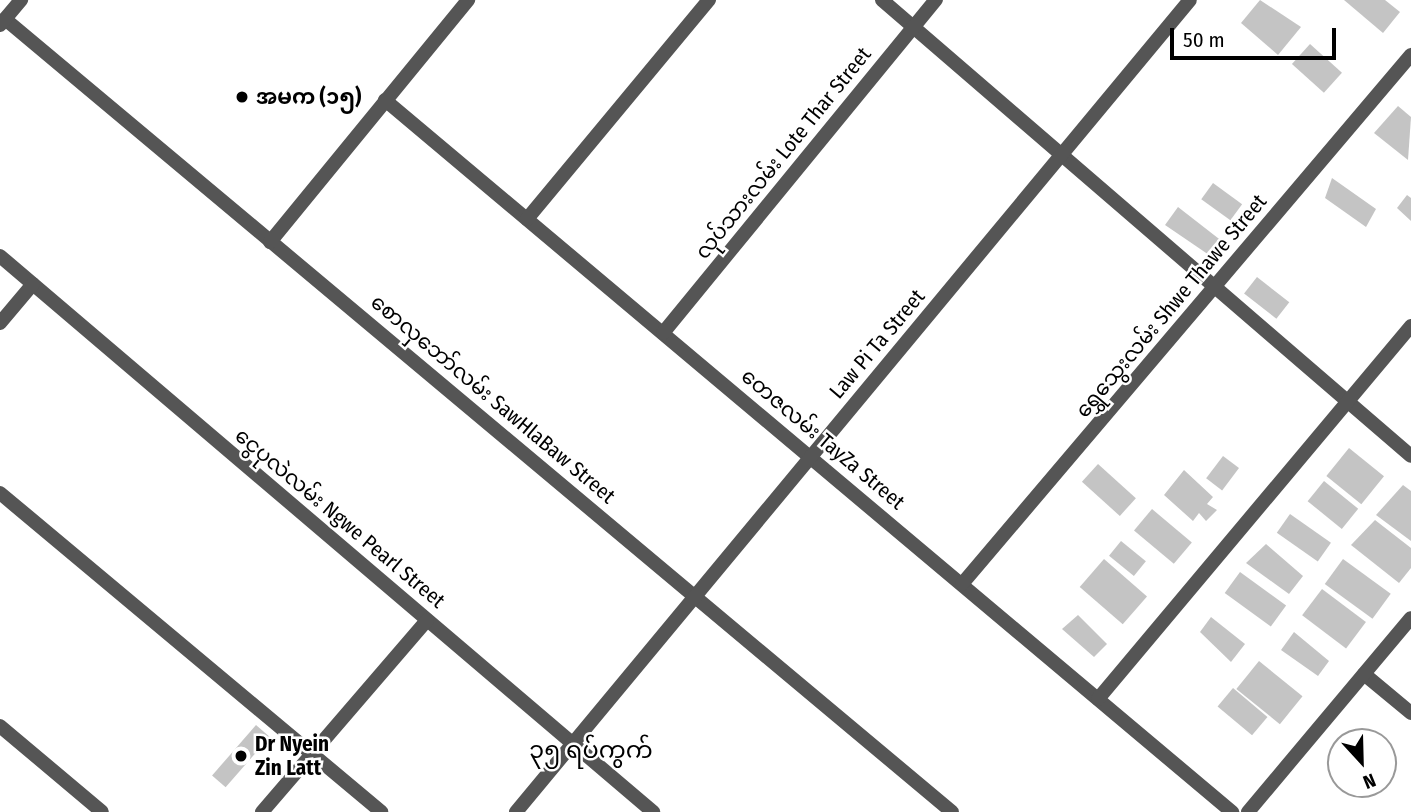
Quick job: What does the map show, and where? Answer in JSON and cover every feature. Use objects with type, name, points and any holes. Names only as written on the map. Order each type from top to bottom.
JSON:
[{"type":"street","points":[[2,22],[21,0]]},
{"type":"street","points":[[270,242],[468,0]]},
{"type":"street","points":[[527,219],[709,0]]},
{"type":"street","points":[[882,0],[1411,456]]},
{"type":"street","name":"လုပ်သားလမ်း Lote Thar Street","points":[[663,333],[936,0]]},
{"type":"street","name":"Law Pi Ta Street","points":[[516,812],[1190,0]]},
{"type":"street","name":"စောလှဘော်လမ်း SawHlaBaw Street","points":[[2,22],[696,594],[952,812]]},
{"type":"street","name":"ရွှေသွေးလမ်း Shwe Thawe Street","points":[[962,584],[1411,55]]},
{"type":"street","name":"တေဇလမ်း TayZa Street","points":[[385,100],[1232,812]]},
{"type":"street","name":"ငွေပုလဲလမ်း Ngwe Pearl Street","points":[[0,256],[653,812]]},
{"type":"street","points":[[0,323],[33,284]]},
{"type":"street","points":[[1098,699],[1411,326]]},
{"type":"street","points":[[0,493],[381,812]]},
{"type":"street","points":[[1248,812],[1411,618]]},
{"type":"street","points":[[262,812],[427,620]]},
{"type":"street","points":[[1364,674],[1411,713]]},
{"type":"street","points":[[0,726],[102,812]]},
{"type":"building","points":[[1260,0],[1301,27],[1278,55],[1241,23]]},
{"type":"building","points":[[1344,0],[1385,0],[1400,12],[1383,33]]},
{"type":"building","points":[[1310,44],[1342,73],[1324,93],[1292,64]]},
{"type":"building","points":[[1398,106],[1411,117],[1408,160],[1374,133]]},
{"type":"building","points":[[1332,178],[1376,209],[1366,227],[1325,198]]},
{"type":"building","points":[[1213,183],[1242,204],[1230,220],[1201,199]]},
{"type":"building","points":[[1407,195],[1411,198],[1411,221],[1397,208]]},
{"type":"building","points":[[1178,207],[1223,242],[1212,257],[1165,225]]},
{"type":"building","points":[[1257,277],[1289,302],[1276,319],[1244,294]]},
{"type":"building","points":[[1349,448],[1384,476],[1361,504],[1326,476]]},
{"type":"building","points":[[1223,456],[1239,468],[1222,490],[1206,478]]},
{"type":"building","points":[[1098,464],[1136,498],[1120,516],[1082,482]]},
{"type":"building","points":[[1184,470],[1213,497],[1207,504],[1217,510],[1206,521],[1199,513],[1193,521],[1164,495]]},
{"type":"building","points":[[1324,481],[1358,509],[1342,529],[1308,501]]},
{"type":"building","points":[[1403,485],[1411,491],[1411,541],[1376,515]]},
{"type":"building","points":[[1152,509],[1192,542],[1174,564],[1134,530]]},
{"type":"building","points":[[1290,514],[1331,543],[1318,562],[1277,533]]},
{"type":"building","points":[[1375,520],[1411,548],[1411,568],[1399,583],[1351,545]]},
{"type":"building","points":[[1121,541],[1146,561],[1134,576],[1109,556]]},
{"type":"building","points":[[1266,544],[1303,576],[1289,594],[1246,563]]},
{"type":"building","points":[[1104,559],[1147,596],[1123,624],[1080,587]]},
{"type":"building","points":[[1343,559],[1391,594],[1373,619],[1325,584]]},
{"type":"building","points":[[1240,572],[1286,606],[1271,627],[1225,593]]},
{"type":"building","points":[[1322,589],[1366,622],[1346,648],[1302,615]]},
{"type":"building","points":[[1078,615],[1107,644],[1094,657],[1062,629]]},
{"type":"building","points":[[1211,617],[1245,644],[1231,662],[1200,632]]},
{"type":"building","points":[[1294,632],[1329,661],[1318,676],[1281,650]]},
{"type":"building","points":[[1259,661],[1303,696],[1280,724],[1236,689]]},
{"type":"building","points":[[1233,688],[1267,717],[1252,735],[1218,706]]},
{"type":"building","name":"Dr Nyein Zin Latt","points":[[256,725],[270,737],[226,787],[212,776]]},
{"type":"place","name":"အမက (၁၅)","points":[[242,97]]},
{"type":"place","name":"Dr Nyein Zin Latt","points":[[241,756]]},
{"type":"district","name":"၃၅ ရပ်ကွက်","points":[[591,751]]}]
